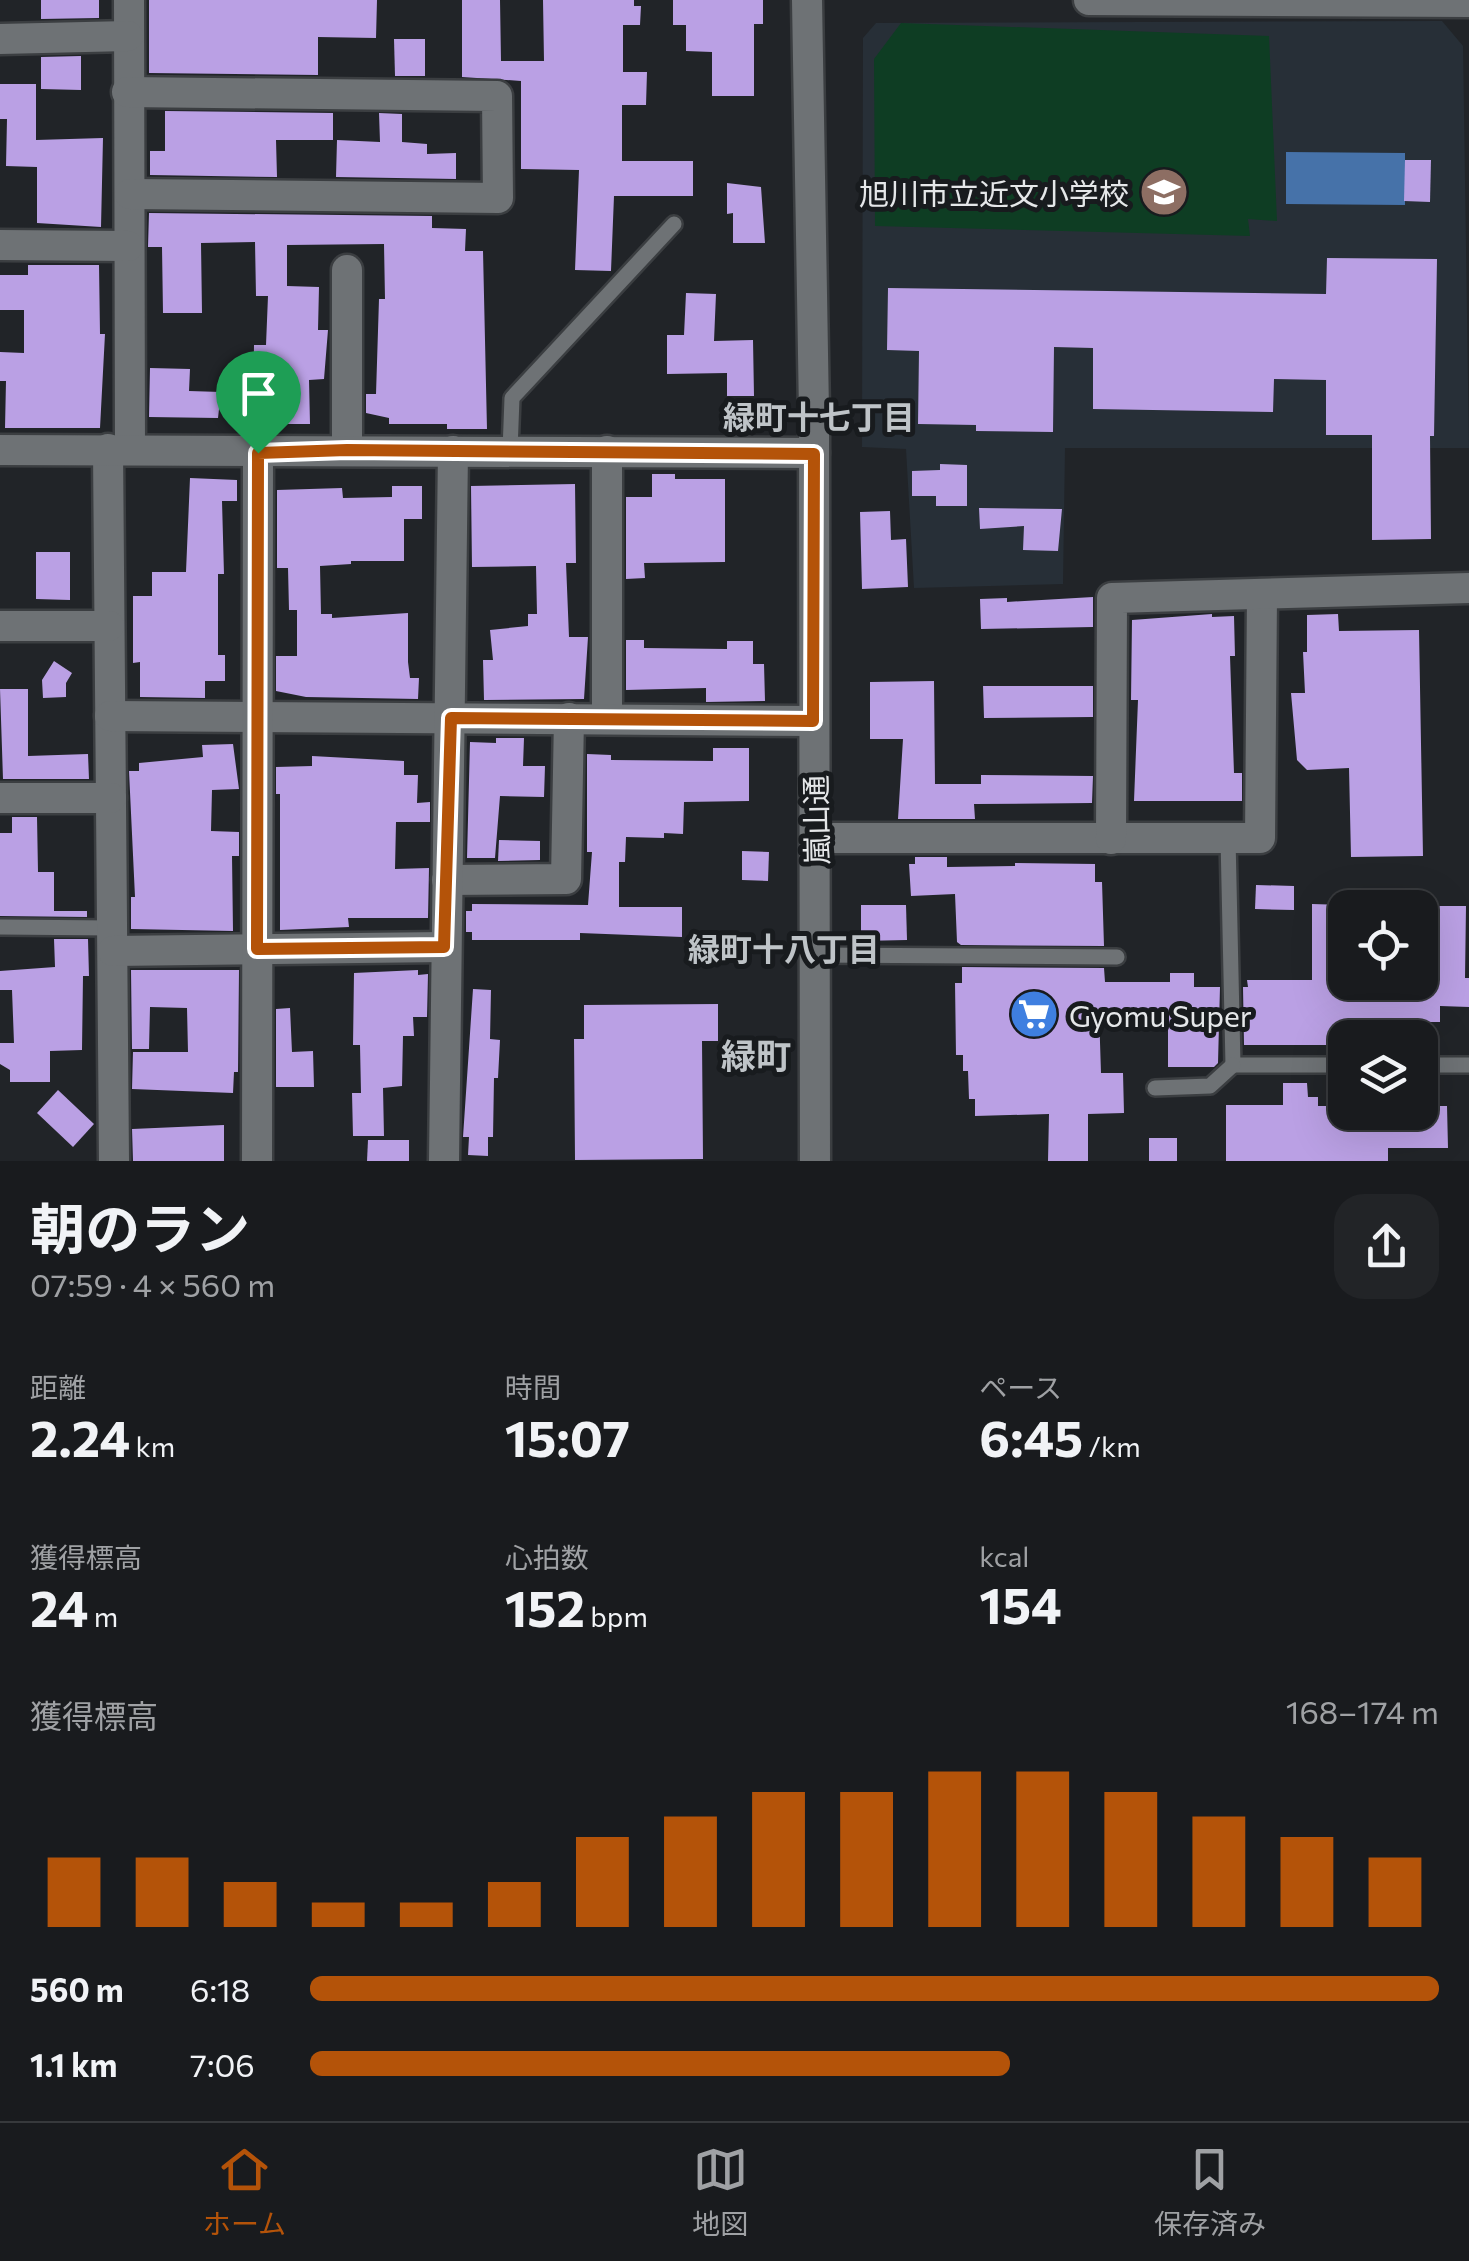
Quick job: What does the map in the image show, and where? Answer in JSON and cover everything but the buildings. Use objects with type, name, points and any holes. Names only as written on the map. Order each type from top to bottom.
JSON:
[{"type":"street","points":[[114,1161],[109,626],[130,194],[129,0]]},
{"type":"street","name":"嵐山通","points":[[807,0],[814,454],[815,1161]]},
{"type":"street","points":[[1089,0],[1469,2]]},
{"type":"street","points":[[0,39],[128,36]]},
{"type":"street","points":[[127,92],[497,96],[498,198],[130,194]]},
{"type":"street","points":[[0,245],[128,246]]},
{"type":"street","points":[[346,270],[347,450]]},
{"type":"street","points":[[0,450],[814,454]]},
{"type":"street","points":[[606,450],[607,718]]},
{"type":"street","points":[[444,1161],[453,451]]},
{"type":"street","points":[[256,1161],[258,453]]},
{"type":"street","points":[[1111,839],[1112,598],[1469,588]]},
{"type":"street","points":[[816,838],[1260,838],[1262,594]]},
{"type":"street","points":[[0,626],[109,626]]},
{"type":"street","points":[[110,716],[813,721]]},
{"type":"street","points":[[447,880],[566,879],[569,718]]},
{"type":"street","points":[[0,798],[111,798]]},
{"type":"street","points":[[112,939],[257,949],[444,947]]},
{"type":"lane","points":[[510,451],[512,398],[674,224]]},
{"type":"lane","points":[[1228,838],[1233,1066]]},
{"type":"lane","points":[[0,927],[112,939]]},
{"type":"lane","points":[[815,955],[1117,957]]},
{"type":"lane","points":[[1156,1088],[1210,1086],[1233,1066],[1328,1065]]},
{"type":"lane","points":[[1438,1065],[1469,1065]]},
{"type":"shaded area","name":"旭川市立近文小学校","points":[[1442,21],[1463,46],[1469,448],[1065,448],[1063,584],[914,588],[906,449],[862,447],[863,38],[876,23]]},
{"type":"green space","points":[[901,23],[1269,36],[1277,221],[1248,219],[1250,236],[875,226],[874,59]]},
{"type":"water","points":[[1286,152],[1405,153],[1405,205],[1286,204]]},
{"type":"place","name":"旭川市立近文小学校","points":[[1164,192]]},
{"type":"place","name":"Gyomu Super","points":[[1034,1014]]},
{"type":"district","name":"緑町十七丁目","points":[[819,416]]},
{"type":"district","name":"緑町十八丁目","points":[[784,948]]},
{"type":"district","name":"緑町","points":[[756,1054]]},
{"type":"route","points":[[606,450],[814,454],[813,721],[451,718],[444,947],[257,949],[258,453],[606,450]]}]
